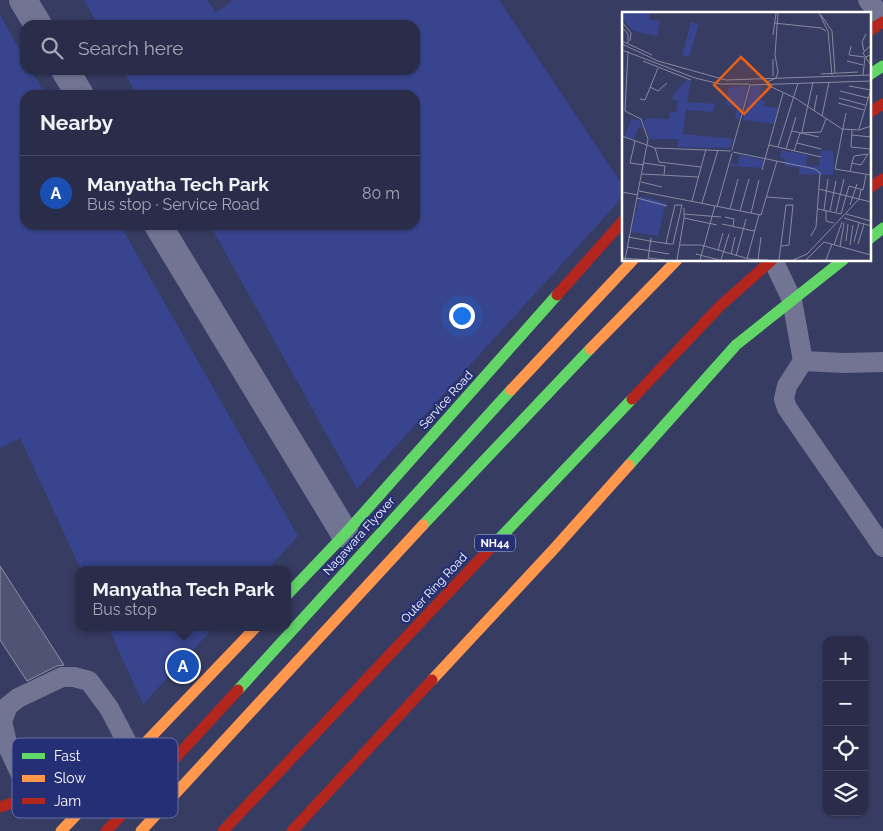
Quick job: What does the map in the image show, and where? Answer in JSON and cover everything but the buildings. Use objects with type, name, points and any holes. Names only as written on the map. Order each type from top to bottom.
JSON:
[{"type":"main road","points":[[870,30],[883,20]]},
{"type":"main road","points":[[870,74],[883,66]]},
{"type":"main road","points":[[870,112],[883,104]]},
{"type":"main road","points":[[870,187],[883,179]]},
{"type":"main road","name":"Service Road","points":[[291,591],[345,534],[622,222]]},
{"type":"main road","points":[[870,238],[883,228]]},
{"type":"main road","name":"Nagawara Flyover","points":[[178,755],[543,355],[632,261]]},
{"type":"main road","points":[[178,790],[356,595],[676,261]]},
{"type":"main road","name":"Outer Ring Road","points":[[224,831],[720,306],[772,261]]},
{"type":"main road","points":[[292,831],[553,550],[736,345],[842,261]]},
{"type":"main road","points":[[151,738],[252,631]]},
{"type":"main road","points":[[0,807],[12,803]]},
{"type":"main road","points":[[61,831],[74,818]]},
{"type":"main road","points":[[141,831],[153,818]]},
{"type":"main road","points":[[113,831],[117,819]]},
{"type":"main road","name":"Nagawara Flyover","points":[[106,831],[117,819]]},
{"type":"street","points":[[23,0],[35,20]]},
{"type":"street","points":[[68,75],[77,90]]},
{"type":"street","points":[[161,230],[345,534]]},
{"type":"lane","points":[[868,0],[883,20]]},
{"type":"lane","points":[[773,261],[792,300],[803,361],[787,386],[784,399],[787,408],[883,547]]},
{"type":"lane","points":[[803,361],[883,362]]},
{"type":"lane","points":[[12,756],[2,721],[8,706],[18,698],[62,677],[74,677],[88,681],[109,708],[121,738]]},
{"type":"shaded area","points":[[84,0],[207,0],[216,13],[233,0],[499,0],[622,184],[622,198],[357,489],[213,230],[420,230],[420,90],[134,90],[126,75],[420,75],[420,20],[95,20]]},
{"type":"shaded area","points":[[0,15],[20,50],[20,75],[34,75],[43,90],[20,90],[20,230],[123,230],[298,536],[271,566],[79,566],[20,438],[0,448]]},
{"type":"shaded area","points":[[110,631],[210,631],[143,704]]},
{"type":"traffic: fast","points":[[870,74],[883,66]]},
{"type":"traffic: fast","points":[[870,238],[883,228]]},
{"type":"traffic: fast","points":[[629,465],[736,345],[842,261]]},
{"type":"traffic: fast","points":[[291,591],[345,534],[557,295]]},
{"type":"traffic: fast","points":[[423,525],[590,349]]},
{"type":"traffic: fast","points":[[238,690],[511,390]]},
{"type":"traffic: fast","points":[[498,540],[632,399]]},
{"type":"traffic: slow","points":[[511,390],[632,261]]},
{"type":"traffic: slow","points":[[590,349],[676,261]]},
{"type":"traffic: slow","points":[[432,680],[629,465]]},
{"type":"traffic: slow","points":[[178,791],[423,525]]},
{"type":"traffic: slow","points":[[150,738],[252,631]]},
{"type":"traffic: slow","points":[[61,831],[73,818]]},
{"type":"traffic: slow","points":[[141,831],[153,818]]},
{"type":"traffic: jam","points":[[870,30],[883,22]]},
{"type":"traffic: jam","points":[[870,112],[883,104]]},
{"type":"traffic: jam","points":[[870,187],[883,179]]},
{"type":"traffic: jam","points":[[557,295],[622,222]]},
{"type":"traffic: jam","points":[[632,399],[720,306],[771,261]]},
{"type":"traffic: jam","points":[[223,831],[498,540]]},
{"type":"traffic: jam","points":[[292,831],[432,680]]},
{"type":"traffic: jam","points":[[178,755],[238,690]]},
{"type":"traffic: jam","points":[[0,807],[12,803]]},
{"type":"traffic: jam","points":[[106,831],[119,818]]},
{"type":"place","name":"Manyatha Tech Park","points":[[183,666]]}]
